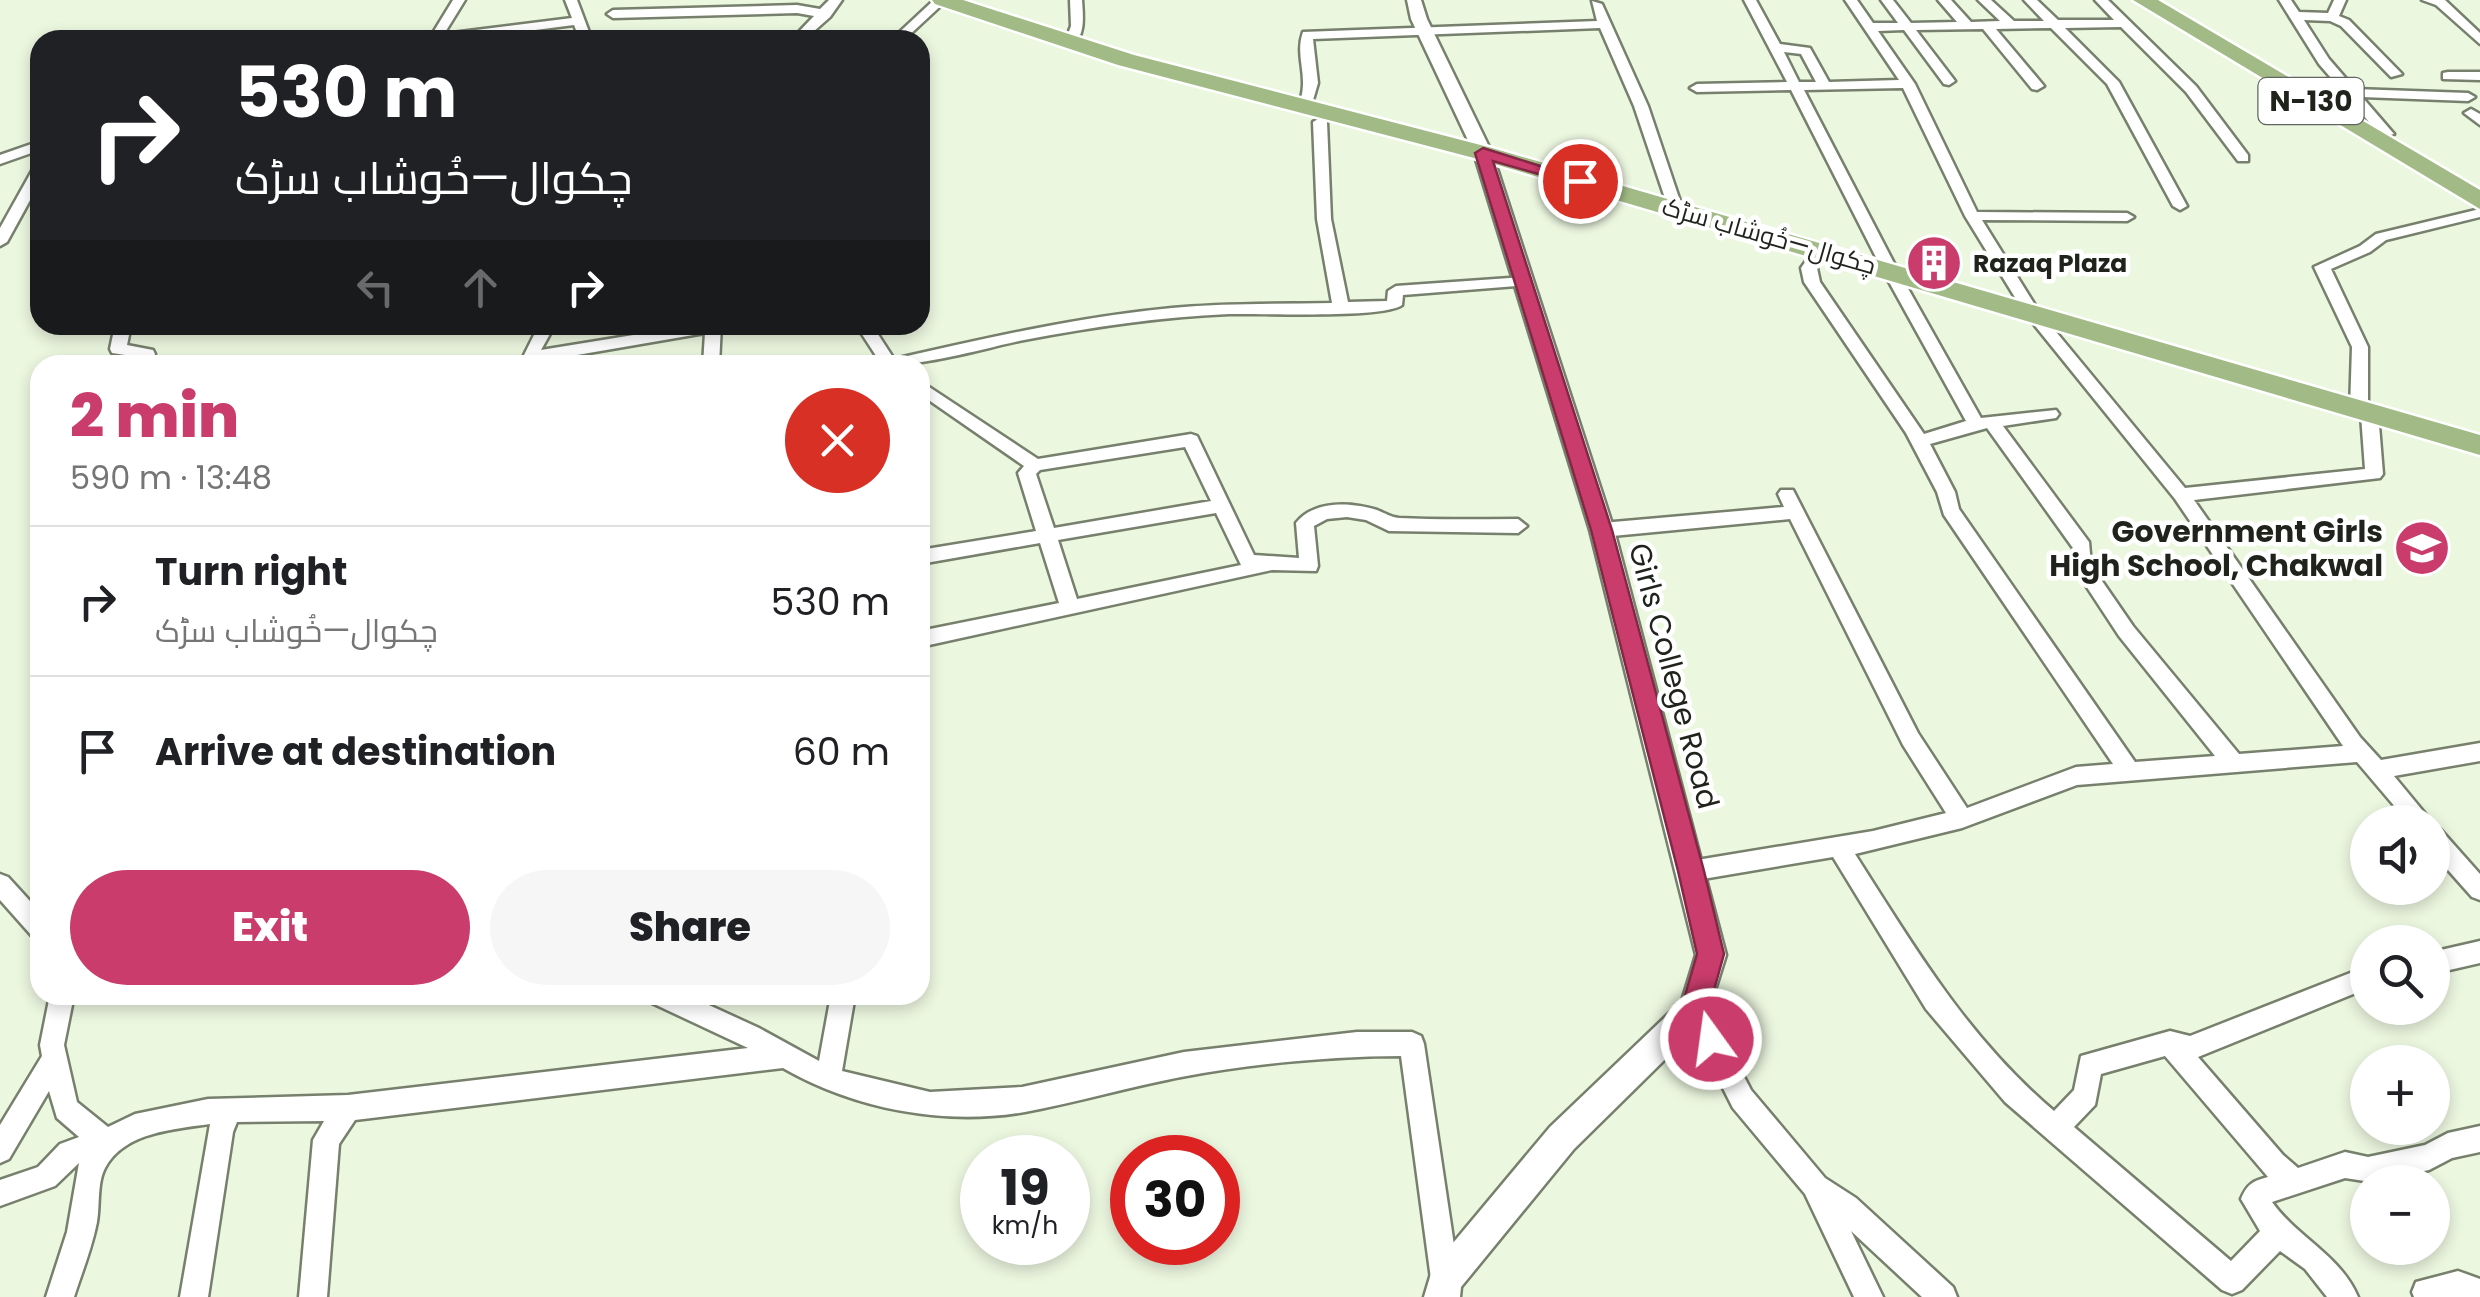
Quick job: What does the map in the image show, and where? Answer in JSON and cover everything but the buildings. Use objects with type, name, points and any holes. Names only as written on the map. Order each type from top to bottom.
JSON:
[{"type":"highway","name":"چکوال—خُوشاب سڑک","points":[[942,0],[1126,60],[1313,113],[1483,153],[2480,445]]},
{"type":"highway","name":"N-130","points":[[2143,0],[2480,201]]},
{"type":"highway","name":"N-130","points":[[2159,0],[2480,188]]},
{"type":"street","points":[[439,30],[459,0]]},
{"type":"street","points":[[571,0],[582,30]]},
{"type":"street","points":[[808,30],[836,0]]},
{"type":"street","points":[[908,30],[942,0]]},
{"type":"street","points":[[1071,42],[1077,26],[1076,0]]},
{"type":"street","name":"Girls College Road","points":[[1414,0],[1423,28],[1483,153],[1602,530],[1711,954],[1695,1009],[1562,1138],[1443,1288]]},
{"type":"street","points":[[1750,0],[1798,86],[1828,156],[1890,270],[1984,422],[2082,547],[2082,566],[2126,631],[2232,760]]},
{"type":"street","points":[[1850,0],[1908,84],[1972,216],[2032,312],[2181,495],[2368,761],[2406,805]]},
{"type":"street","points":[[1887,0],[1949,81]]},
{"type":"street","points":[[1944,0],[1967,25]]},
{"type":"street","points":[[1984,0],[2010,24]]},
{"type":"street","points":[[2030,0],[2113,82],[2180,206]]},
{"type":"street","points":[[2101,0],[2212,113],[2243,158]]},
{"type":"street","points":[[2284,0],[2324,62],[2387,134]]},
{"type":"street","points":[[2332,17],[2340,0]]},
{"type":"street","points":[[2428,0],[2440,2],[2480,40]]},
{"type":"street","points":[[1596,4],[1640,106],[1676,210]]},
{"type":"street","points":[[614,14],[796,9],[826,14]]},
{"type":"street","points":[[2294,16],[2332,17],[2344,23],[2396,74]]},
{"type":"street","points":[[505,30],[578,20]]},
{"type":"street","points":[[1868,26],[2127,23]]},
{"type":"street","points":[[1341,309],[1324,219],[1314,88],[1304,42],[1307,35],[1604,24]]},
{"type":"street","points":[[1986,25],[2037,86]]},
{"type":"street","points":[[1777,48],[1806,51],[1825,86]]},
{"type":"street","points":[[2448,76],[2480,76]]},
{"type":"street","points":[[1697,88],[1908,84]]},
{"type":"street","points":[[2352,93],[2468,97]]},
{"type":"street","points":[[3,156],[30,148]]},
{"type":"street","points":[[0,242],[30,188]]},
{"type":"street","points":[[0,207],[30,201]]},
{"type":"street","points":[[2181,495],[2374,474],[2364,411],[2360,347],[2322,267],[2366,249],[2381,236],[2480,213]]},
{"type":"street","points":[[1972,216],[2127,218]]},
{"type":"street","points":[[1820,251],[1809,268],[1812,282],[1863,351],[1950,495],[1950,510],[2130,772]]},
{"type":"street","points":[[930,356],[1082,323],[1245,308],[1394,305],[1396,290],[1524,282]]},
{"type":"street","points":[[121,335],[118,349],[147,355]]},
{"type":"street","points":[[559,355],[665,335]]},
{"type":"street","points":[[930,393],[1035,465]]},
{"type":"street","points":[[1918,442],[1984,422],[2050,414]]},
{"type":"street","points":[[1070,608],[1027,473],[1035,465],[1191,440],[1248,562],[1309,566],[1304,523],[1334,512],[1374,513],[1389,524],[1518,526]]},
{"type":"street","points":[[1602,530],[1792,503],[1910,739],[1962,819]]},
{"type":"street","points":[[930,555],[1222,506]]},
{"type":"street","points":[[930,636],[1280,564]]},
{"type":"street","points":[[1691,871],[1838,846],[1962,819],[2076,776],[2232,760],[2368,761],[2480,752]]},
{"type":"street","points":[[1838,846],[1935,1001],[2014,1094],[2232,1280],[2278,1233]]},
{"type":"street","points":[[2450,856],[2480,890]]},
{"type":"street","points":[[0,884],[30,918]]},
{"type":"street","points":[[2450,959],[2480,952]]},
{"type":"street","points":[[2055,1128],[2086,1096],[2090,1065],[2170,1043],[2190,1048],[2350,983]]},
{"type":"street","points":[[60,1005],[52,1045],[66,1110],[106,1142]]},
{"type":"street","points":[[681,1005],[828,1080],[930,1105],[1022,1100],[1184,1064],[1357,1044],[1412,1044],[1443,1288]]},
{"type":"street","points":[[828,1080],[841,1005]]},
{"type":"street","points":[[1695,1009],[1742,1098],[1814,1185],[1869,1297]]},
{"type":"street","points":[[2170,1043],[2274,1164],[2295,1182]]},
{"type":"street","points":[[0,1193],[46,1177],[70,1153],[106,1142],[130,1128],[200,1109],[348,1108],[786,1056]]},
{"type":"street","points":[[0,1150],[9,1129],[55,1058]]},
{"type":"street","points":[[312,1297],[326,1140],[348,1108]]},
{"type":"street","points":[[194,1297],[220,1131],[230,1109]]},
{"type":"street","points":[[2344,1297],[2315,1259],[2278,1233],[2254,1199],[2258,1193],[2344,1165],[2368,1170],[2429,1157],[2448,1146],[2480,1139]]},
{"type":"street","points":[[60,1297],[83,1226],[93,1162],[106,1142]]},
{"type":"street","points":[[1814,1185],[1846,1208],[1943,1297]]},
{"type":"street","points":[[2428,1297],[2426,1292],[2458,1285],[2480,1293]]},
{"type":"place","name":"Razaq Plaza","points":[[1934,263]]},
{"type":"place","name":"Government Girls High School, Chakwal","points":[[2422,548]]},
{"type":"route","points":[[1580,181],[1483,153],[1602,530],[1691,871],[1711,954],[1695,1009],[1711,1039]]}]
